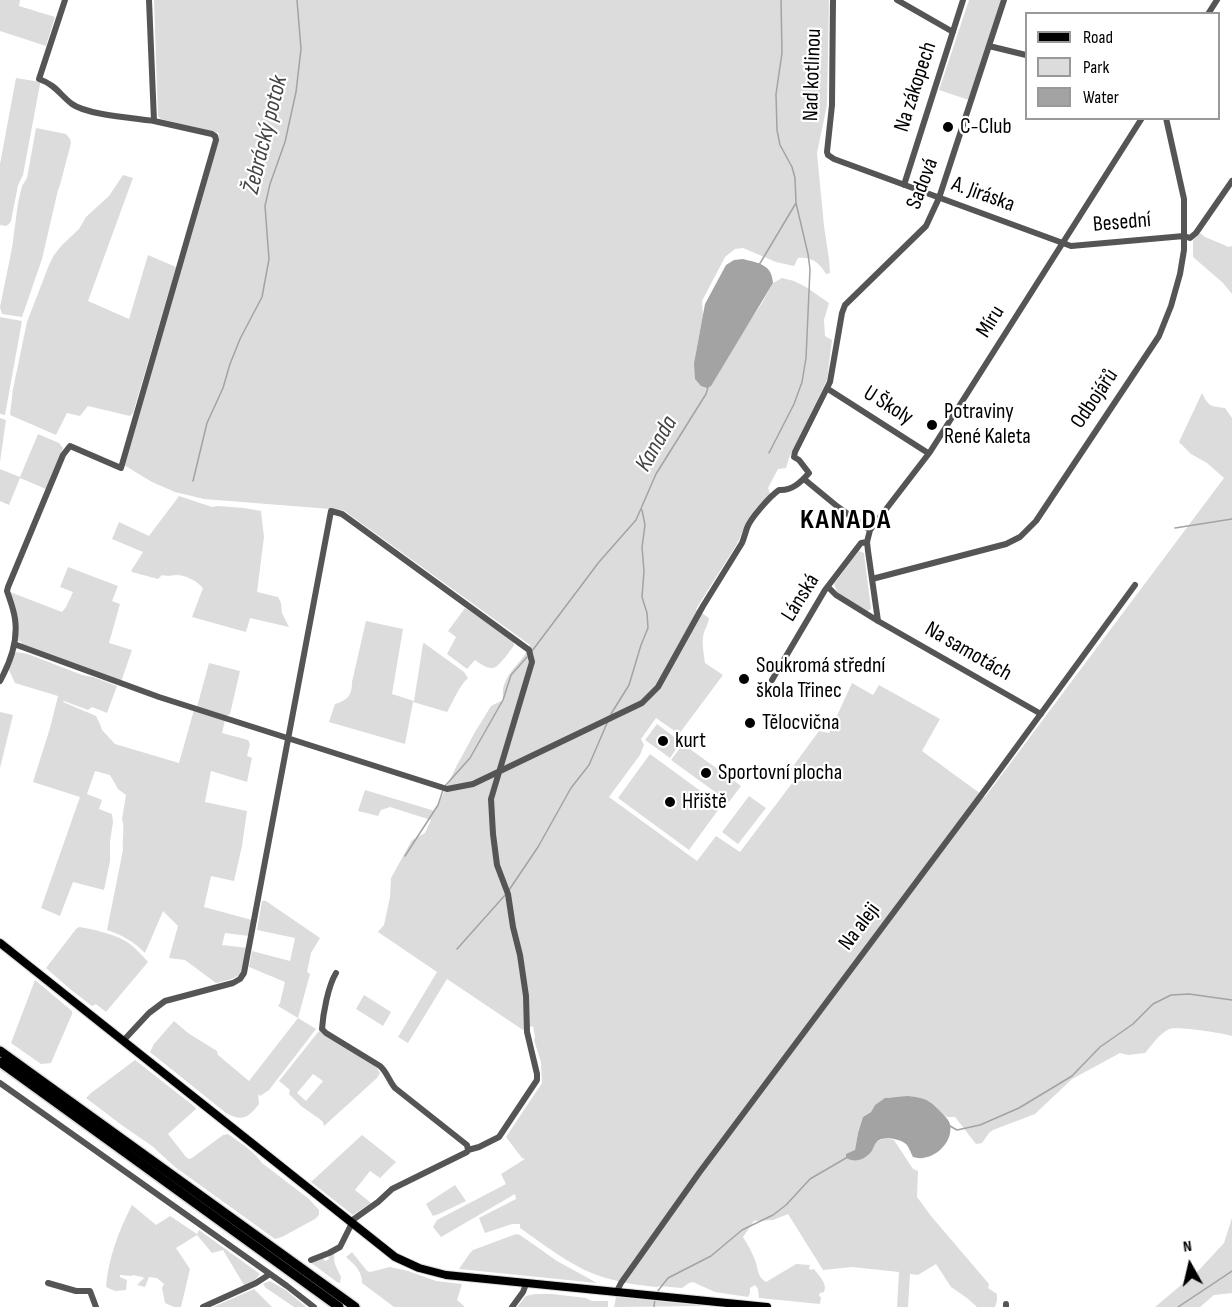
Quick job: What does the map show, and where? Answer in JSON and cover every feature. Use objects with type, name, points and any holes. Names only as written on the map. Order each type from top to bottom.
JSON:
[{"type":"highway","points":[[0,1051],[355,1307]]},
{"type":"highway","points":[[0,1062],[339,1307]]},
{"type":"main road","points":[[0,943],[395,1257],[419,1268],[446,1275],[767,1307]]},
{"type":"street","points":[[0,681],[10,659],[16,632],[16,621],[7,591],[8,587],[63,455],[70,446],[121,468],[216,141],[212,134],[154,121],[89,111],[73,104],[52,85],[39,79],[64,0]]},
{"type":"street","points":[[149,0],[154,121]]},
{"type":"street","name":"Nad kotlinou","points":[[827,152],[832,105],[833,0]]},
{"type":"street","points":[[897,0],[953,32]]},
{"type":"street","name":"Na zákopech","points":[[904,185],[963,0]]},
{"type":"street","name":"Sadová","points":[[804,479],[809,473],[794,457],[795,452],[828,389],[845,305],[926,225],[939,198],[1004,0]]},
{"type":"street","points":[[988,46],[1025,55]]},
{"type":"street","name":"Míru","points":[[867,542],[870,530],[928,453],[1141,120]]},
{"type":"street","name":"Odbojářů","points":[[872,579],[1006,544],[1020,537],[1036,521],[1159,336],[1171,306],[1185,250],[1184,199],[1166,120]]},
{"type":"street","name":"A. Jiráska","points":[[827,152],[834,159],[1063,243]]},
{"type":"street","points":[[1184,236],[1190,238],[1196,233],[1232,181]]},
{"type":"street","name":"Besední","points":[[1063,243],[1071,246],[1184,236]]},
{"type":"street","name":"U Školy","points":[[828,389],[928,453]]},
{"type":"street","points":[[14,644],[149,694],[447,789],[473,784],[642,703],[658,687],[703,606],[746,536],[747,527],[771,496],[779,490],[788,491],[804,479],[870,530]]},
{"type":"street","points":[[123,1041],[149,1012],[165,1001],[233,983],[240,980],[244,973],[331,511],[342,514],[529,650],[532,663],[491,800],[497,866],[508,894],[520,955],[526,996],[527,1032],[537,1080],[499,1137],[468,1150],[392,1189],[351,1222],[340,1247],[311,1260]]},
{"type":"street","points":[[867,542],[878,621]]},
{"type":"street","name":"Lánská","points":[[772,680],[828,587],[861,543],[867,542]]},
{"type":"street","name":"Na aleji","points":[[616,1293],[699,1173],[1135,585]]},
{"type":"street","name":"Na samotách","points":[[828,587],[836,595],[878,621],[1041,714]]},
{"type":"street","points":[[336,973],[328,994],[322,1029],[380,1065],[395,1088],[467,1145],[468,1150]]},
{"type":"street","points":[[0,1083],[314,1307]]},
{"type":"street","points":[[204,1307],[270,1274]]},
{"type":"street","points":[[48,1283],[76,1291],[90,1291],[96,1307]]},
{"type":"street","points":[[512,1307],[524,1292],[526,1284]]},
{"type":"green space","points":[[0,0],[20,0],[19,6],[55,17],[46,46],[0,31]]},
{"type":"green space","points":[[154,0],[829,0],[827,105],[817,153],[830,273],[826,274],[811,259],[798,258],[794,266],[776,262],[743,248],[735,249],[725,257],[702,301],[703,315],[694,363],[736,342],[773,283],[782,278],[806,287],[829,303],[824,320],[825,336],[832,340],[827,380],[786,468],[778,469],[768,488],[770,493],[745,526],[737,544],[696,609],[709,618],[703,637],[705,663],[723,675],[679,734],[656,718],[641,739],[644,745],[640,755],[609,797],[697,861],[716,836],[740,852],[796,778],[791,769],[819,731],[829,733],[852,683],[873,695],[879,685],[940,719],[922,751],[985,797],[1224,478],[1207,463],[1191,454],[1179,442],[1202,393],[1208,403],[1225,408],[1232,418],[1232,1036],[1190,1029],[1169,1029],[1145,1053],[1128,1055],[1120,1053],[1072,1079],[1035,1114],[993,1130],[982,1143],[976,1144],[955,1117],[947,1117],[940,1111],[898,1097],[889,1097],[875,1105],[871,1112],[863,1117],[858,1133],[855,1151],[885,1138],[894,1140],[913,1169],[918,1171],[917,1197],[989,1284],[988,1288],[997,1294],[995,1307],[977,1307],[951,1287],[936,1264],[918,1275],[910,1274],[908,1307],[897,1307],[899,1272],[852,1267],[823,1270],[788,1214],[773,1220],[754,1221],[743,1237],[754,1257],[759,1275],[766,1282],[796,1264],[810,1265],[810,1270],[814,1269],[825,1286],[824,1292],[819,1296],[821,1297],[820,1304],[759,1298],[755,1285],[750,1288],[748,1297],[715,1292],[693,1282],[682,1288],[619,1281],[587,1271],[567,1260],[520,1228],[520,1224],[512,1224],[485,1233],[479,1218],[516,1199],[515,1194],[441,1237],[433,1227],[437,1220],[506,1184],[501,1174],[525,1159],[506,1137],[542,1083],[541,1062],[534,1040],[533,1026],[523,1030],[447,979],[408,1043],[398,1037],[437,972],[378,932],[384,925],[390,897],[391,878],[412,840],[425,833],[431,820],[390,807],[381,810],[378,816],[358,811],[365,790],[435,811],[475,732],[491,706],[503,700],[506,679],[530,645],[343,510],[204,499],[175,492],[152,482],[124,465],[219,133],[161,119],[158,116]]},
{"type":"green space","points":[[969,0],[1003,0],[969,100],[939,90]]},
{"type":"green space","points":[[16,78],[40,82],[40,84],[23,175],[18,185],[11,221],[6,226],[0,225],[0,164]]},
{"type":"green space","points":[[36,128],[66,134],[71,143],[42,259],[22,317],[2,314],[0,307],[18,203],[22,186],[27,178]]},
{"type":"green space","points":[[123,175],[133,178],[88,301],[129,319],[148,255],[176,267],[133,413],[130,416],[88,406],[80,416],[67,413],[56,435],[10,415],[27,322],[54,255],[79,229],[86,217],[109,196]]},
{"type":"green space","points":[[1200,233],[1229,247],[1232,246],[1232,294],[1193,257],[1193,240]]},
{"type":"green space","points":[[0,317],[22,321],[5,415],[0,414]]},
{"type":"green space","points":[[0,418],[6,420],[0,462]]},
{"type":"green space","points":[[38,434],[59,443],[63,448],[46,489],[20,478],[9,505],[0,501],[0,469],[20,477]]},
{"type":"green space","points":[[179,496],[212,507],[261,511],[264,537],[257,592],[278,597],[289,627],[250,618],[246,632],[192,617],[203,588],[198,583],[180,575],[162,575],[158,579],[131,571],[143,552],[112,539],[119,522],[149,536]]},
{"type":"green space","points":[[859,551],[864,553],[871,609],[866,612],[838,594],[834,584]]},
{"type":"green space","points":[[68,567],[118,586],[112,601],[120,604],[109,643],[132,650],[121,682],[22,645],[17,640],[10,592],[62,612],[73,592],[60,587]]},
{"type":"green space","points":[[465,608],[513,641],[514,645],[496,667],[488,668],[475,660],[467,669],[447,654],[456,637],[448,631]]},
{"type":"green space","points":[[366,621],[403,629],[392,694],[414,701],[424,643],[464,672],[468,678],[447,712],[413,702],[405,744],[329,722],[335,704],[346,699],[350,694]]},
{"type":"green space","points":[[13,653],[28,654],[117,686],[107,713],[92,707],[88,710],[63,702],[96,716],[102,730],[115,744],[179,763],[194,710],[225,720],[222,733],[248,740],[250,744],[247,756],[252,758],[247,782],[211,771],[205,802],[247,811],[234,881],[211,876],[204,907],[252,920],[249,936],[225,933],[222,945],[248,948],[243,969],[237,976],[216,983],[185,960],[169,958],[178,926],[163,911],[145,953],[127,939],[107,930],[123,850],[122,819],[126,795],[118,789],[110,775],[95,771],[87,794],[102,800],[99,809],[112,814],[110,861],[104,890],[73,882],[60,916],[41,908],[80,797],[33,782],[58,696],[15,683],[9,670]]},
{"type":"green space","points":[[209,663],[240,671],[230,714],[227,716],[197,707]]},
{"type":"green space","points":[[0,712],[13,715],[0,768]]},
{"type":"green space","name":"kurt","points":[[657,724],[681,742],[670,758],[645,740]]},
{"type":"green space","name":"Sportovní plocha","points":[[683,744],[741,786],[729,802],[671,760]]},
{"type":"green space","name":"Hřiště","points":[[650,754],[721,806],[689,850],[618,798]]},
{"type":"green space","name":"Hřiště","points":[[749,796],[766,808],[738,844],[722,832]]},
{"type":"green space","points":[[262,901],[266,901],[320,938],[311,953],[307,972],[310,974],[298,1018],[278,1006],[285,982],[249,967],[252,951],[290,961],[295,938],[257,930]]},
{"type":"green space","points":[[79,927],[106,933],[125,941],[148,962],[106,1012],[96,1004],[92,1006],[46,968]]},
{"type":"green space","points":[[35,980],[72,1011],[51,1063],[41,1064],[11,1043]]},
{"type":"green space","points":[[364,995],[391,1012],[383,1026],[356,1009]]},
{"type":"green space","points":[[298,1018],[316,1029],[269,1090],[260,1096],[258,1094],[259,1104],[251,1113],[241,1118],[226,1113],[150,1052],[174,1021],[188,1033],[217,1051],[218,1055],[249,1081]]},
{"type":"green space","points":[[319,1031],[377,1068],[380,1073],[324,1126],[321,1120],[289,1094],[290,1090],[279,1081]],"holes":[[[313,1074],[323,1081],[306,1101],[297,1093]]]},
{"type":"green space","points":[[135,1060],[195,1107],[196,1109],[168,1134],[186,1157],[192,1158],[223,1135],[228,1134],[309,1199],[319,1210],[319,1215],[275,1239],[175,1167],[152,1146],[86,1098]]},
{"type":"green space","points":[[362,1135],[396,1162],[380,1178],[370,1171],[355,1190],[371,1203],[353,1215],[311,1182]]},
{"type":"green space","points":[[455,1185],[466,1201],[433,1216],[426,1204]]},
{"type":"green space","points":[[132,1205],[156,1225],[170,1216],[197,1234],[199,1230],[260,1274],[255,1280],[244,1285],[223,1250],[212,1253],[197,1235],[176,1248],[190,1269],[181,1307],[165,1303],[162,1288],[164,1284],[157,1278],[149,1277],[145,1287],[137,1285],[144,1278],[142,1277],[120,1275],[127,1280],[126,1290],[115,1291],[106,1287],[115,1245]]},
{"type":"green space","points":[[1232,1218],[1232,1293],[1214,1295],[1200,1307],[1155,1307],[1199,1270],[1224,1243]]},
{"type":"green space","points":[[516,1234],[557,1261],[597,1283],[459,1269],[473,1250]]},
{"type":"green space","points":[[335,1252],[335,1262],[341,1277],[340,1283],[310,1262],[323,1258],[325,1261]]},
{"type":"green space","points":[[352,1252],[370,1272],[390,1267],[436,1281],[462,1284],[457,1300],[465,1307],[394,1307],[362,1283],[359,1272],[346,1257]]},
{"type":"green space","points":[[270,1281],[287,1291],[306,1307],[294,1307],[266,1288],[263,1284]]},
{"type":"green space","points":[[254,1289],[272,1307],[213,1307]]},
{"type":"green space","points":[[535,1294],[608,1301],[608,1307],[517,1307],[526,1296]]},
{"type":"green space","points":[[616,1297],[709,1306],[614,1307]]},
{"type":"water","points":[[743,259],[759,263],[767,268],[773,283],[711,386],[707,388],[701,386],[695,379],[694,363],[705,304],[726,265],[734,260]]},
{"type":"water","points":[[908,1096],[930,1102],[950,1124],[948,1138],[940,1150],[927,1157],[913,1157],[904,1142],[885,1138],[877,1141],[871,1152],[862,1159],[846,1158],[846,1154],[855,1150],[863,1117],[871,1112],[875,1105],[885,1098]]},
{"type":"waterway","name":"Žebrácký potok","points":[[193,481],[207,423],[223,388],[240,339],[262,297],[269,259],[265,206],[285,142],[296,92],[301,49],[297,0]]},
{"type":"waterway","name":"Kanada","points":[[759,265],[796,203],[795,178],[792,167],[780,145],[777,130],[776,94],[782,53],[781,0]]},
{"type":"waterway","points":[[769,453],[794,404],[802,382],[806,358],[810,269],[796,203]]},
{"type":"waterway","name":"Kanada","points":[[532,651],[599,562],[636,520],[656,474],[706,394],[708,387]]},
{"type":"waterway","points":[[611,714],[629,685],[648,628],[647,613],[642,597],[644,571],[642,547],[645,525],[642,510]]},
{"type":"waterway","points":[[1175,528],[1232,519]]},
{"type":"waterway","name":"Kanada","points":[[445,786],[470,758],[503,700],[511,675],[527,657]]},
{"type":"waterway","points":[[509,890],[538,847],[571,788],[589,765],[608,721]]},
{"type":"waterway","name":"Kanada","points":[[405,856],[438,805],[443,790]]},
{"type":"waterway","points":[[457,949],[506,894]]},
{"type":"waterway","points":[[950,1126],[957,1130],[980,1125],[1019,1108],[1072,1076],[1100,1047],[1133,1024],[1153,1004],[1171,995],[1189,994],[1232,1000]]},
{"type":"waterway","points":[[657,1292],[668,1278],[711,1256],[742,1230],[773,1215],[786,1205],[810,1179],[846,1158]]},
{"type":"waterway","points":[[1178,1307],[1232,1271]]},
{"type":"waterway","points":[[654,1307],[655,1299]]},
{"type":"place","name":"C-Club","points":[[948,127]]},
{"type":"place","name":"Potraviny René Kaleta","points":[[932,425]]},
{"type":"place","name":"Soukromá střední škola Třinec","points":[[744,679]]},
{"type":"place","name":"Tělocvična","points":[[750,723]]},
{"type":"place","name":"kurt","points":[[663,741]]},
{"type":"place","name":"Sportovní plocha","points":[[706,773]]},
{"type":"place","name":"Hřiště","points":[[670,802]]},
{"type":"district","name":"KANADA","points":[[846,521]]}]
